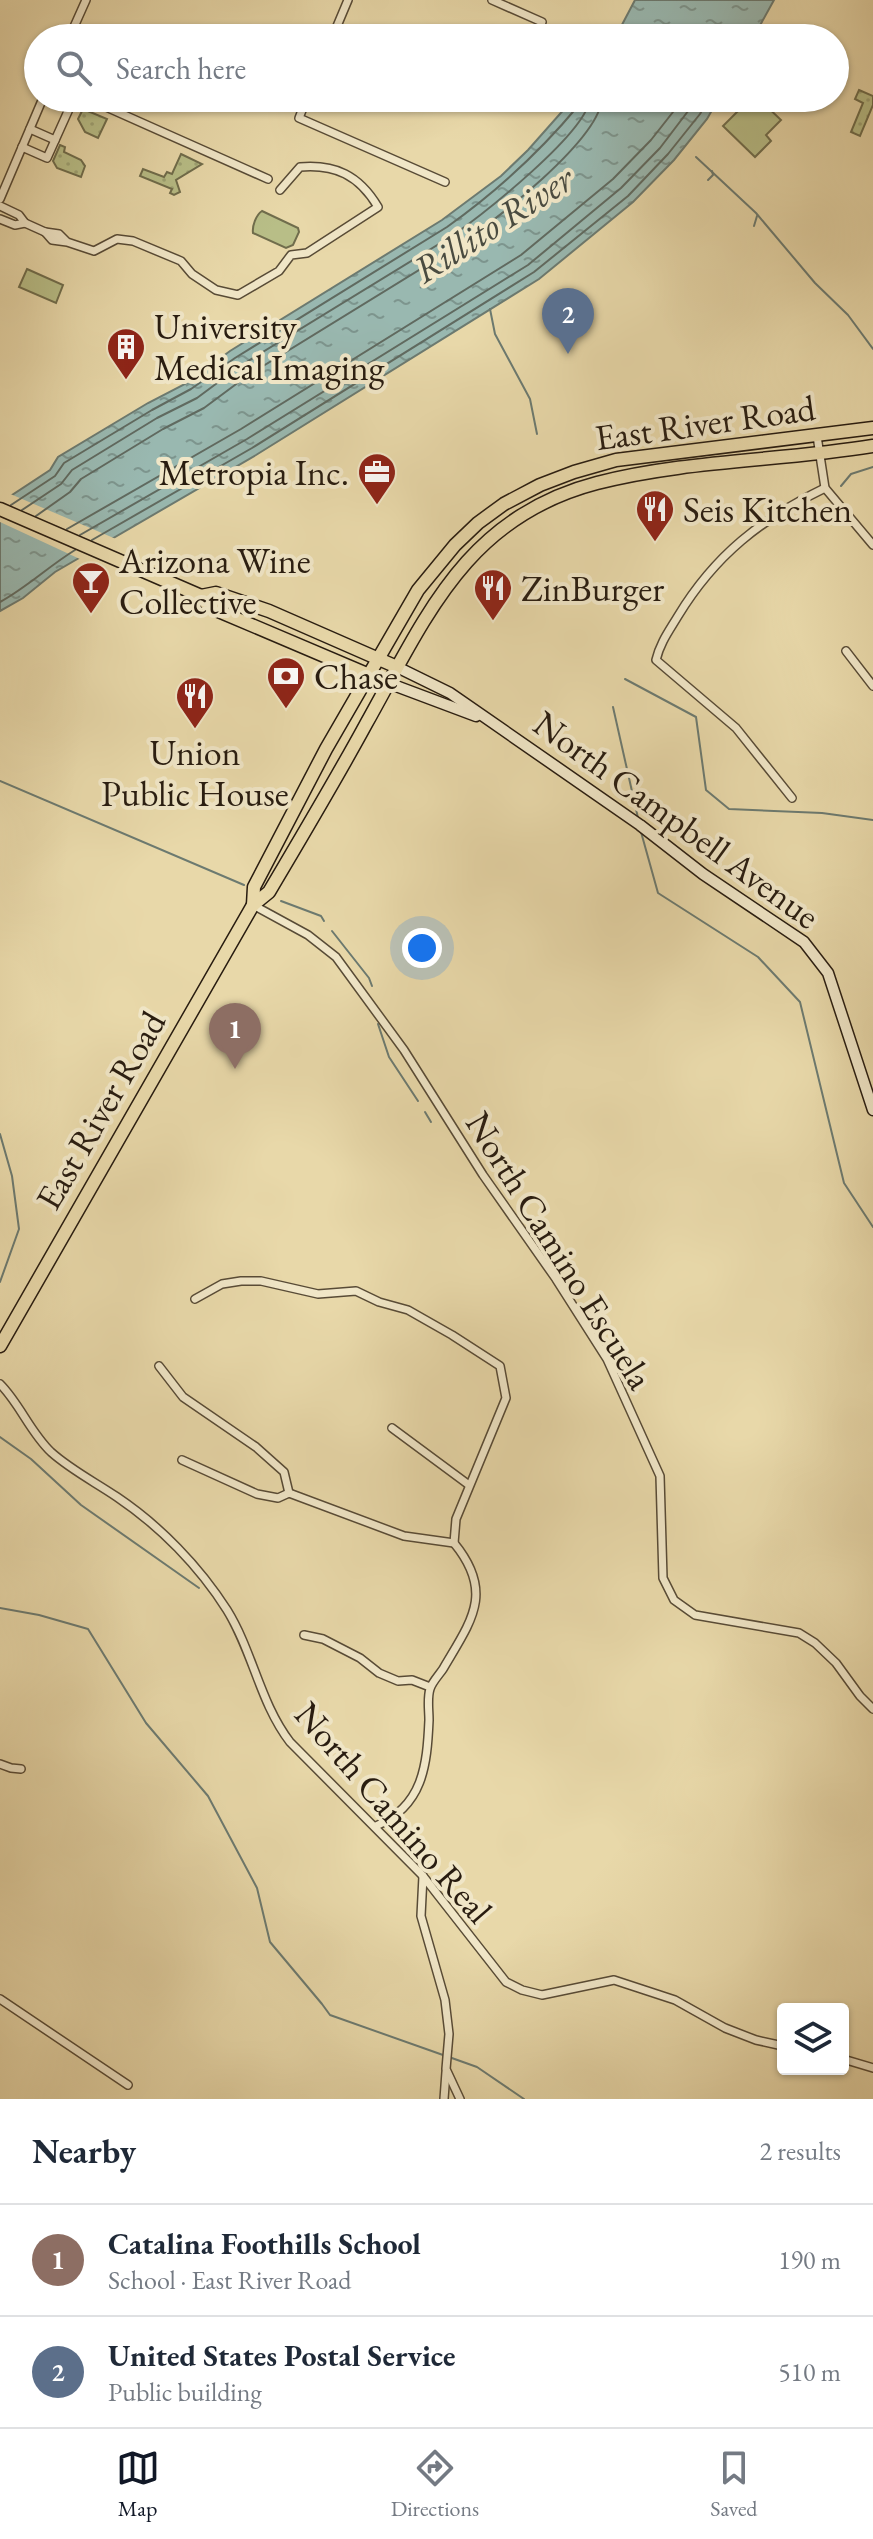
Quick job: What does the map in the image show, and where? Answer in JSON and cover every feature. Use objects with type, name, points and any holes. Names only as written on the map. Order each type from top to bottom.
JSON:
[{"type":"main road","name":"East River Road","points":[[253,905],[254,887],[315,769],[418,590],[455,545],[478,523],[528,491],[574,472],[616,460],[873,428]]},
{"type":"main road","name":"East River Road","points":[[0,1346],[253,905],[269,892],[421,624],[458,569],[518,516],[595,484],[748,460],[873,446]]},
{"type":"main road","name":"North Campbell Avenue","points":[[0,509],[201,596],[209,607],[388,683],[486,720]]},
{"type":"main road","name":"North Campbell Avenue","points":[[201,596],[216,593],[243,602],[397,667],[450,693],[637,823],[703,874],[804,942],[828,973],[873,1110]]},
{"type":"street","points":[[75,24],[86,0]]},
{"type":"street","points":[[338,24],[348,0]]},
{"type":"street","points":[[492,0],[542,22]]},
{"type":"street","points":[[0,199],[37,112]]},
{"type":"street","points":[[22,147],[47,158],[68,112]]},
{"type":"street","points":[[117,112],[268,179]]},
{"type":"street","points":[[301,112],[299,118],[445,182]]},
{"type":"street","points":[[30,129],[55,140]]},
{"type":"street","points":[[0,206],[19,215],[25,223],[45,232],[59,234],[67,242],[94,251],[117,239],[133,241],[181,261],[192,274],[216,290],[241,295],[279,271],[291,255],[307,253],[378,207],[367,189],[345,174],[323,165],[300,167],[280,190]]},
{"type":"street","points":[[0,219],[15,225],[25,223]]},
{"type":"street","points":[[817,436],[825,488],[873,545]]},
{"type":"street","points":[[792,798],[736,728],[656,660],[659,648],[704,579],[736,544],[788,506],[825,488]]},
{"type":"street","points":[[846,651],[873,686]]},
{"type":"street","name":"North Camino Escuela","points":[[253,905],[308,935],[336,957],[404,1050],[483,1175],[556,1279],[607,1359],[660,1476],[663,1578],[674,1600],[695,1615],[799,1633],[836,1663],[873,1709]]},
{"type":"street","points":[[195,1299],[222,1284],[261,1281],[318,1294],[356,1291],[379,1302],[408,1310],[500,1366],[506,1398],[456,1519],[454,1543]]},
{"type":"street","points":[[159,1366],[183,1397],[256,1447],[284,1472],[289,1493]]},
{"type":"street","name":"North Camino Real","points":[[0,1384],[31,1430],[52,1452],[70,1468],[155,1526],[189,1560],[227,1611],[277,1725],[290,1742],[423,1876],[506,1982],[542,1995],[614,1980],[675,2000],[725,2028],[777,2045]]},
{"type":"street","points":[[392,1428],[469,1485]]},
{"type":"street","points":[[182,1460],[257,1494],[278,1498],[289,1493],[404,1536],[454,1543],[465,1556],[477,1593],[475,1609],[462,1637],[430,1687],[427,1759],[423,1774],[406,1807],[392,1819],[376,1826]]},
{"type":"street","points":[[304,1635],[323,1639],[398,1681],[412,1680],[430,1687]]},
{"type":"street","points":[[0,1764],[21,1769]]},
{"type":"street","points":[[423,1876],[421,1916],[445,2000],[449,2034],[444,2099]]},
{"type":"street","points":[[0,1999],[128,2085]]},
{"type":"street","points":[[849,2061],[873,2068]]},
{"type":"street","points":[[446,2069],[460,2099]]},
{"type":"green space","points":[[859,90],[873,96],[873,105],[860,136],[851,132],[863,103],[855,99]]},
{"type":"green space","points":[[82,112],[90,112],[107,119],[98,138],[85,132],[78,119]]},
{"type":"green space","points":[[737,112],[773,112],[781,120],[766,135],[771,141],[755,157],[723,126]]},
{"type":"green space","points":[[60,145],[65,147],[64,152],[81,160],[85,166],[81,177],[57,168],[53,161]]},
{"type":"green space","points":[[181,154],[202,164],[176,180],[180,192],[174,195],[170,193],[172,189],[140,176],[143,169],[164,177],[167,172],[172,174]]},
{"type":"green space","points":[[262,211],[298,228],[293,245],[286,248],[253,233],[255,221]]},
{"type":"green space","points":[[27,269],[63,285],[56,303],[19,287]]},
{"type":"water","points":[[635,0],[774,0],[761,24],[622,24]]},
{"type":"water","name":"Rillito River","points":[[562,112],[711,112],[674,160],[633,202],[539,279],[256,455],[55,572],[23,598],[0,611],[0,503],[50,470],[58,457],[187,383],[230,351],[442,220],[501,176]]},
{"type":"pier","points":[[8,493],[116,539],[82,560],[0,522],[0,498]]},
{"type":"waterway","points":[[696,157],[756,213],[815,283],[848,315],[873,349]]},
{"type":"waterway","points":[[708,180],[713,175],[712,171]]},
{"type":"waterway","points":[[754,226],[757,216]]},
{"type":"waterway","points":[[490,309],[495,334],[530,399],[537,434]]},
{"type":"waterway","points":[[841,486],[851,474],[873,467]]},
{"type":"waterway","points":[[625,679],[696,717],[706,790],[729,809],[822,813],[873,820]]},
{"type":"waterway","points":[[613,707],[638,818]]},
{"type":"waterway","points":[[0,781],[244,885]]},
{"type":"waterway","points":[[641,832],[658,893],[758,957],[800,1002],[844,1183],[873,1227]]},
{"type":"waterway","points":[[281,901],[321,916],[324,921]]},
{"type":"waterway","points":[[332,931],[372,986]]},
{"type":"waterway","points":[[378,1024],[389,1057],[418,1101]]},
{"type":"waterway","points":[[425,1112],[431,1122]]},
{"type":"waterway","points":[[0,1134],[12,1176],[19,1229],[0,1282]]},
{"type":"waterway","points":[[0,1437],[31,1459],[81,1505],[199,1588]]},
{"type":"waterway","points":[[0,1608],[88,1629],[146,1723],[208,1796],[257,1888],[270,1942],[330,2015],[443,2055]]},
{"type":"waterway","points":[[449,2057],[477,2067],[524,2099]]},
{"type":"place","name":"United States Postal Service","points":[[568,354]]},
{"type":"place","name":"University Medical Imaging","points":[[126,381]]},
{"type":"place","name":"Metropia Inc.","points":[[377,506]]},
{"type":"place","name":"Seis Kitchen","points":[[655,543]]},
{"type":"place","name":"Arizona Wine Collective","points":[[91,615]]},
{"type":"place","name":"ZinBurger","points":[[493,622]]},
{"type":"place","name":"Chase","points":[[286,710]]},
{"type":"place","name":"Union Public House","points":[[195,730]]},
{"type":"place","name":"Catalina Foothills School","points":[[235,1069]]}]
